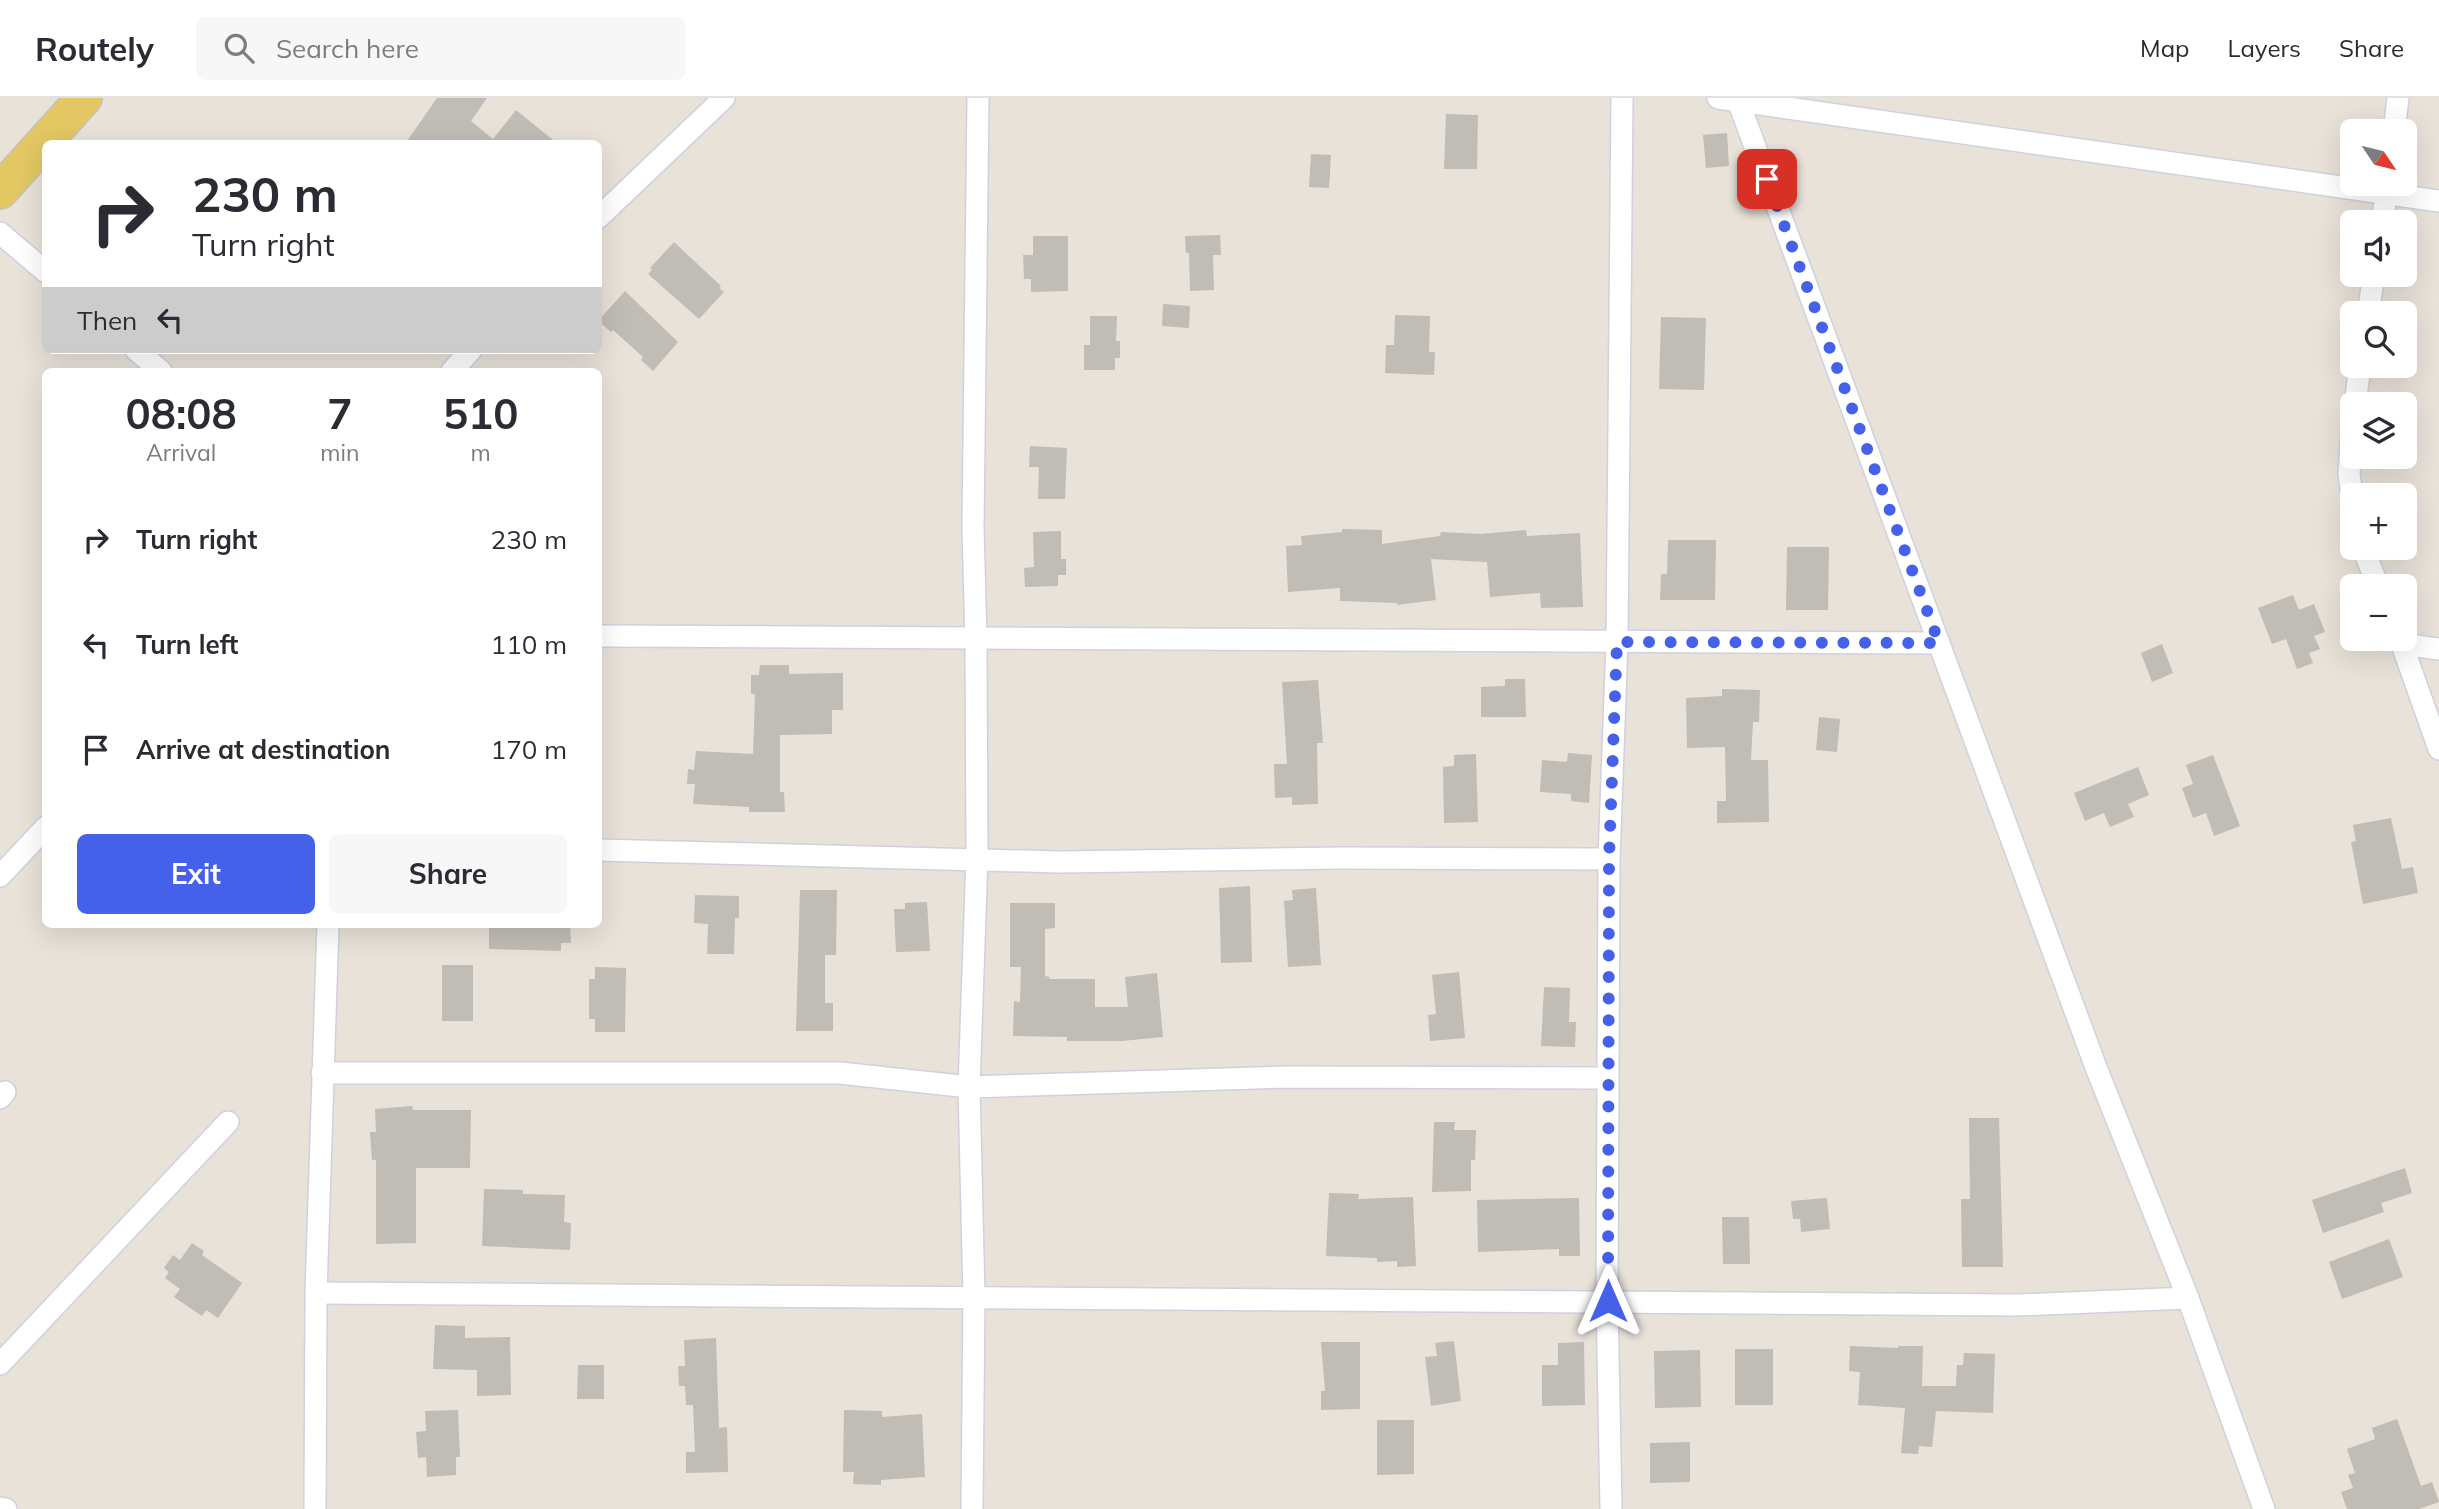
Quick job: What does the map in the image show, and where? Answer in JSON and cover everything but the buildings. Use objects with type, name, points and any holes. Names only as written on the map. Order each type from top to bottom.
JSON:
[{"type":"main road","points":[[46,140],[84,98]]},
{"type":"main road","points":[[0,191],[42,144]]},
{"type":"street","points":[[602,214],[724,98]]},
{"type":"street","points":[[972,1509],[974,1296],[969,1087],[977,858],[973,528],[978,98]]},
{"type":"street","points":[[1611,1509],[1608,1301],[1609,859],[1617,642],[1622,98]]},
{"type":"street","points":[[2395,119],[2398,98]]},
{"type":"street","points":[[2264,1509],[2188,1298],[2097,1070],[1939,643],[1731,99],[2340,183]]},
{"type":"street","points":[[2417,196],[2439,201]]},
{"type":"street","points":[[0,233],[42,269]]},
{"type":"street","points":[[141,354],[157,368]]},
{"type":"street","points":[[455,368],[467,354]]},
{"type":"street","points":[[602,636],[1939,643]]},
{"type":"street","points":[[2417,644],[2439,649]]},
{"type":"street","points":[[2405,651],[2439,749]]},
{"type":"street","points":[[0,876],[42,831]]},
{"type":"street","points":[[602,850],[1060,862],[1341,858],[1609,859]]},
{"type":"street","points":[[315,1509],[316,1293],[328,928]]},
{"type":"street","points":[[323,1073],[840,1073],[969,1087],[1288,1077],[1608,1078]]},
{"type":"street","points":[[0,1364],[228,1122]]},
{"type":"street","points":[[316,1293],[2017,1305],[2188,1298]]},
{"type":"street","points":[[0,1508],[6,1509]]},
{"type":"route","points":[[1608,1301],[1609,859],[1617,642],[1939,643],[1767,179]]}]
